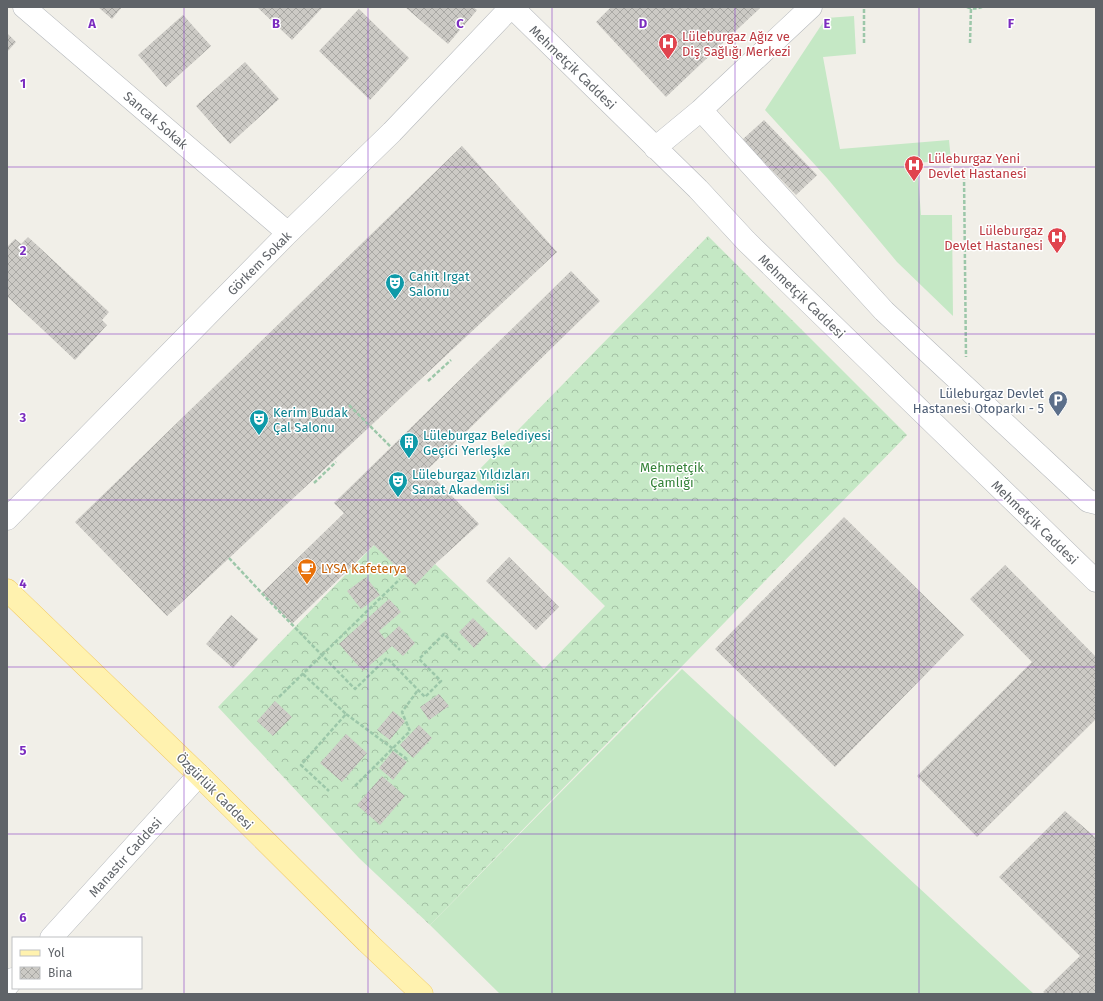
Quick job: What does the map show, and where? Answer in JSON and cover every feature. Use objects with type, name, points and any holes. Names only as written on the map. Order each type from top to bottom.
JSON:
[{"type":"main road","name":"Özgürlük Caddesi","points":[[7,590],[199,775],[361,936],[422,994]]},
{"type":"street","name":"Sancak Sokak","points":[[24,7],[288,233]]},
{"type":"street","name":"Görkem Sokak","points":[[7,519],[288,233],[392,132],[511,7]]},
{"type":"street","name":"Mehmetçik Caddesi","points":[[511,7],[698,189],[746,241],[1096,581]]},
{"type":"street","points":[[655,148],[701,110],[811,7]]},
{"type":"street","points":[[701,110],[884,311],[1088,500],[1096,503]]},
{"type":"street","name":"Manastır Caddesi","points":[[52,937],[199,775]]},
{"type":"path","points":[[864,7],[864,42]]},
{"type":"path","points":[[967,7],[977,9],[982,7]]},
{"type":"path","points":[[970,43],[971,8]]},
{"type":"path","points":[[964,176],[967,388]]},
{"type":"path","points":[[428,381],[451,360]]},
{"type":"path","points":[[349,405],[391,447]]},
{"type":"path","points":[[314,483],[336,462]]},
{"type":"path","points":[[229,558],[355,689],[387,658],[425,697],[441,681],[419,659],[444,634],[460,650]]},
{"type":"path","points":[[279,698],[400,579]]},
{"type":"path","points":[[303,674],[346,714],[407,759]]},
{"type":"path","points":[[356,786],[410,731],[402,712],[418,690]]},
{"type":"path","points":[[329,791],[300,765],[346,714]]},
{"type":"green space","points":[[854,16],[856,54],[823,57],[840,149],[949,140],[951,160],[917,163],[921,215],[952,215],[953,316],[897,262],[827,178],[765,110],[826,18]]},
{"type":"green space","name":"Mehmetçik Çamlığı","points":[[708,236],[907,435],[430,925],[359,858],[218,707],[374,545],[415,584],[435,564],[544,669],[605,606],[473,476]]},
{"type":"green space","points":[[682,669],[1034,994],[500,994],[430,925]]},
{"type":"building","points":[[98,7],[122,7],[112,19]]},
{"type":"building","points":[[257,7],[323,7],[292,40]]},
{"type":"building","points":[[405,7],[473,7],[477,10],[448,44]]},
{"type":"building","name":"Lüleburgaz Ağız ve Diş Sağlığı Merkezi","points":[[611,7],[761,7],[666,97],[596,22]]},
{"type":"building","points":[[359,9],[409,58],[370,100],[319,51]]},
{"type":"building","points":[[183,15],[211,46],[166,87],[138,55]]},
{"type":"building","points":[[7,33],[16,42],[7,52]]},
{"type":"building","points":[[245,62],[279,99],[230,144],[196,106]]},
{"type":"building","points":[[764,120],[817,175],[796,195],[742,140]]},
{"type":"building","points":[[462,146],[557,252],[167,616],[75,522]]},
{"type":"building","points":[[28,237],[109,312],[102,320],[107,325],[75,360],[7,296],[7,247],[15,239],[21,244]]},
{"type":"building","name":"Lüleburgaz Belediyesi Geçici Yerleşke","points":[[571,271],[600,301],[427,470],[479,524],[435,564],[415,585],[374,545],[292,624],[262,593],[344,513],[334,503]]},
{"type":"building","points":[[844,517],[964,635],[835,767],[715,649]]},
{"type":"building","points":[[509,557],[559,607],[536,630],[486,581]]},
{"type":"building","points":[[1005,565],[1096,657],[1096,719],[977,837],[917,776],[1032,662],[970,599]]},
{"type":"building","points":[[366,577],[380,595],[361,609],[347,591]]},
{"type":"building","points":[[389,599],[401,612],[379,631],[385,639],[399,626],[415,643],[403,656],[392,646],[363,671],[339,644]]},
{"type":"building","points":[[231,615],[258,639],[233,668],[206,644]]},
{"type":"building","points":[[473,618],[488,633],[474,648],[459,632]]},
{"type":"building","points":[[439,694],[449,706],[429,720],[420,707]]},
{"type":"building","points":[[275,701],[292,717],[273,736],[257,721]]},
{"type":"building","points":[[393,711],[405,721],[390,740],[377,730]]},
{"type":"building","points":[[419,725],[432,738],[413,758],[400,745]]},
{"type":"building","points":[[346,734],[367,753],[342,782],[320,763]]},
{"type":"building","points":[[393,751],[407,762],[393,780],[379,768]]},
{"type":"building","points":[[382,776],[405,796],[380,825],[357,805]]},
{"type":"building","points":[[1065,811],[1096,838],[1096,994],[1046,994],[1043,992],[1080,956],[999,877]]},
{"type":"place","name":"Lüleburgaz Ağız ve Diş Sağlığı Merkezi","points":[[668,60]]},
{"type":"place","name":"Lüleburgaz Yeni Devlet Hastanesi","points":[[914,182]]},
{"type":"place","name":"Lüleburgaz Devlet Hastanesi","points":[[1057,254]]},
{"type":"place","name":"Cahit Irgat Salonu","points":[[395,300]]},
{"type":"place","name":"Lüleburgaz Devlet Hastanesi Otoparkı - 5","points":[[1058,417]]},
{"type":"place","name":"Kerim Budak Çal Salonu","points":[[259,436]]},
{"type":"place","name":"Lüleburgaz Belediyesi Geçici Yerleşke","points":[[409,459]]},
{"type":"place","name":"Lüleburgaz Yıldızları Sanat Akademisi","points":[[398,498]]},
{"type":"place","name":"LYSA Kafeterya","points":[[307,585]]}]
